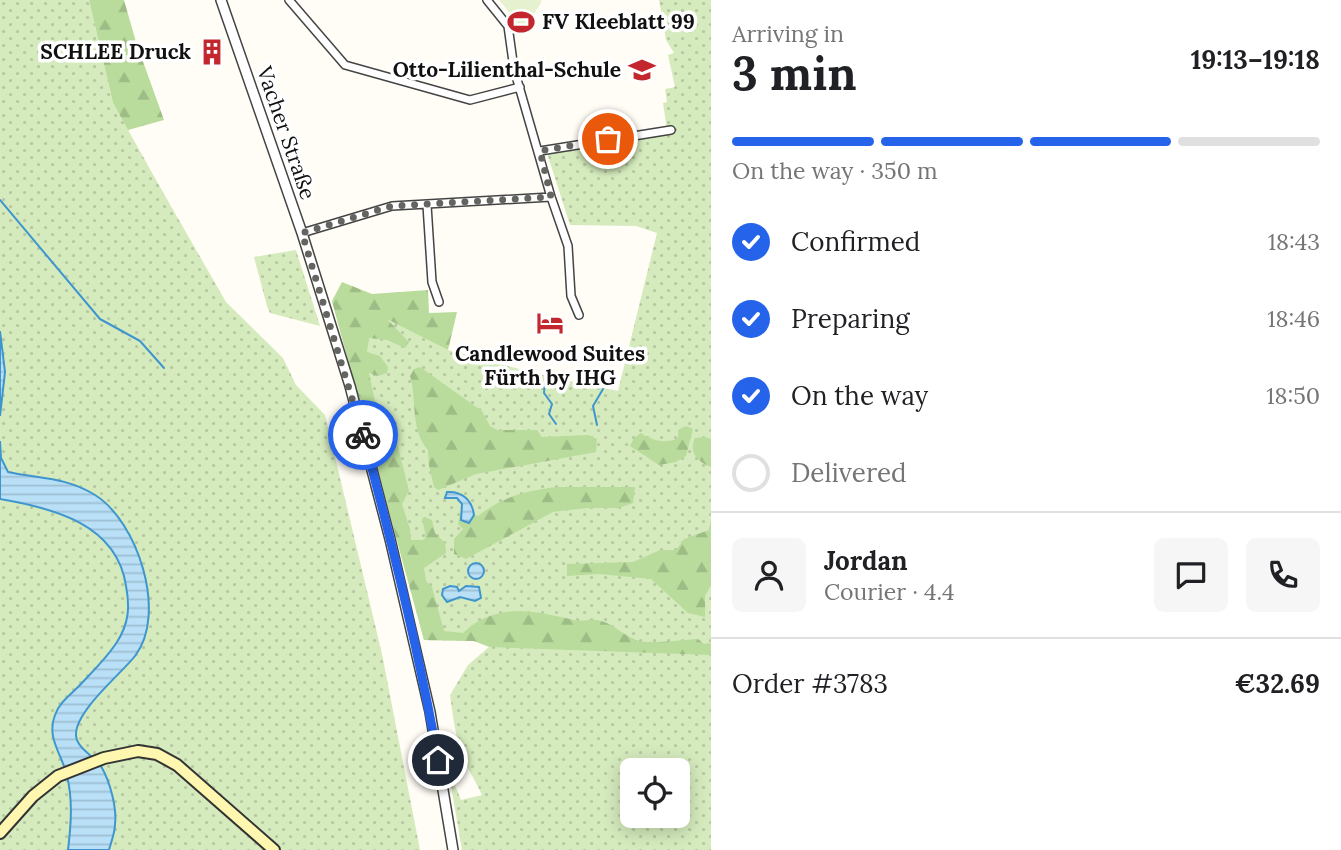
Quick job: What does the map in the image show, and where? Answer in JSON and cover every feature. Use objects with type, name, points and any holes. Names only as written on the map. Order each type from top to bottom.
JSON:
[{"type":"main road","points":[[0,833],[33,796],[58,776],[104,758],[138,751],[157,754],[177,765],[274,850]]},
{"type":"street","name":"Vacher Straße","points":[[221,0],[302,233],[349,386],[390,539],[430,712],[453,850]]},
{"type":"street","points":[[289,0],[345,65],[470,100],[520,87]]},
{"type":"street","points":[[487,0],[508,26],[514,69],[568,246],[570,296],[579,315]]},
{"type":"street","points":[[540,151],[671,130]]},
{"type":"street","points":[[302,233],[392,206],[551,197]]},
{"type":"street","points":[[427,205],[432,282],[439,302]]},
{"type":"green space","points":[[0,0],[89,0],[113,103],[164,194],[226,302],[283,358],[296,385],[325,415],[382,654],[420,850],[0,850]]},
{"type":"green space","points":[[89,0],[124,0],[164,120],[128,130],[113,103]]},
{"type":"green space","name":"FV Kleeblatt 99","points":[[499,0],[541,0],[541,3],[526,26],[514,36],[513,17]]},
{"type":"green space","points":[[659,0],[711,0],[711,850],[462,850],[448,768],[461,800],[482,795],[461,752],[450,695],[468,665],[489,647],[474,641],[424,640],[332,301],[385,317],[448,350],[538,374],[618,391],[657,233],[636,226],[570,225],[546,150],[667,130],[663,103],[667,102],[665,89],[675,87],[668,55],[674,53],[666,40]]},
{"type":"green space","points":[[296,250],[320,326],[270,313],[267,306],[254,257]]},
{"type":"green space","points":[[342,282],[372,294],[428,290],[429,313],[457,312],[448,350],[387,319],[409,342],[405,348],[387,340],[369,338],[367,352],[380,356],[388,367],[387,373],[378,376],[369,373],[378,415],[392,422],[409,491],[402,504],[411,540],[423,540],[426,537],[422,518],[425,517],[432,520],[435,533],[445,543],[446,553],[424,568],[444,631],[463,633],[489,616],[502,612],[530,612],[601,621],[644,642],[698,639],[704,644],[711,643],[711,655],[490,647],[474,641],[424,640],[332,301]]},
{"type":"green space","points":[[420,367],[482,411],[490,426],[497,430],[537,430],[542,437],[588,435],[597,439],[596,452],[476,474],[438,490],[434,487],[428,450],[416,424],[410,376],[414,369]]},
{"type":"green space","points":[[686,426],[693,429],[686,456],[676,462],[659,465],[630,446],[634,438],[641,433],[659,441],[673,440],[678,438],[678,430]]},
{"type":"green space","points":[[695,438],[711,439],[711,467],[698,459],[693,448]]},
{"type":"green space","points":[[555,487],[635,487],[633,503],[618,508],[553,512],[466,559],[454,554],[454,539],[463,529],[458,524],[460,512],[468,523],[474,515],[478,516],[505,499]]},
{"type":"green space","points":[[711,519],[711,585],[705,596],[705,617],[688,613],[651,579],[599,574],[567,576],[567,564],[633,562],[660,550],[676,550],[684,539],[709,530]]},
{"type":"water","points":[[0,331],[5,372],[0,416]]},
{"type":"water","points":[[0,441],[1,458],[8,472],[74,485],[95,495],[110,508],[124,525],[143,569],[149,616],[144,638],[135,656],[83,715],[76,735],[79,744],[102,768],[110,788],[115,818],[109,850],[68,850],[71,822],[69,785],[52,731],[62,703],[104,660],[121,635],[128,615],[126,586],[120,565],[110,548],[96,534],[61,514],[0,499]]},
{"type":"water","points":[[447,492],[462,495],[469,501],[474,515],[469,523],[461,520],[462,504],[457,498],[445,498]]},
{"type":"water","points":[[476,563],[484,571],[476,579],[468,571]]},
{"type":"water","points":[[466,586],[479,587],[481,598],[475,601],[460,597],[447,602],[442,595],[443,589],[457,587],[459,591]]},
{"type":"waterway","points":[[0,200],[100,319],[140,341],[164,368]]},
{"type":"waterway","points":[[545,382],[544,393],[552,404],[549,414],[556,424]]},
{"type":"waterway","points":[[597,425],[593,406],[603,389]]},
{"type":"way so far","points":[[363,435],[302,233],[392,206],[551,197],[540,151],[608,139]]},
{"type":"place","name":"FV Kleeblatt 99","points":[[521,22]]},
{"type":"place","name":"SCHLEE Druck","points":[[212,52]]},
{"type":"place","name":"Otto-Lilienthal-Schule","points":[[642,70]]},
{"type":"place","name":"Candlewood Suites Fürth by IHG","points":[[550,323]]},
{"type":"route","points":[[363,435],[407,610],[438,760]]}]
